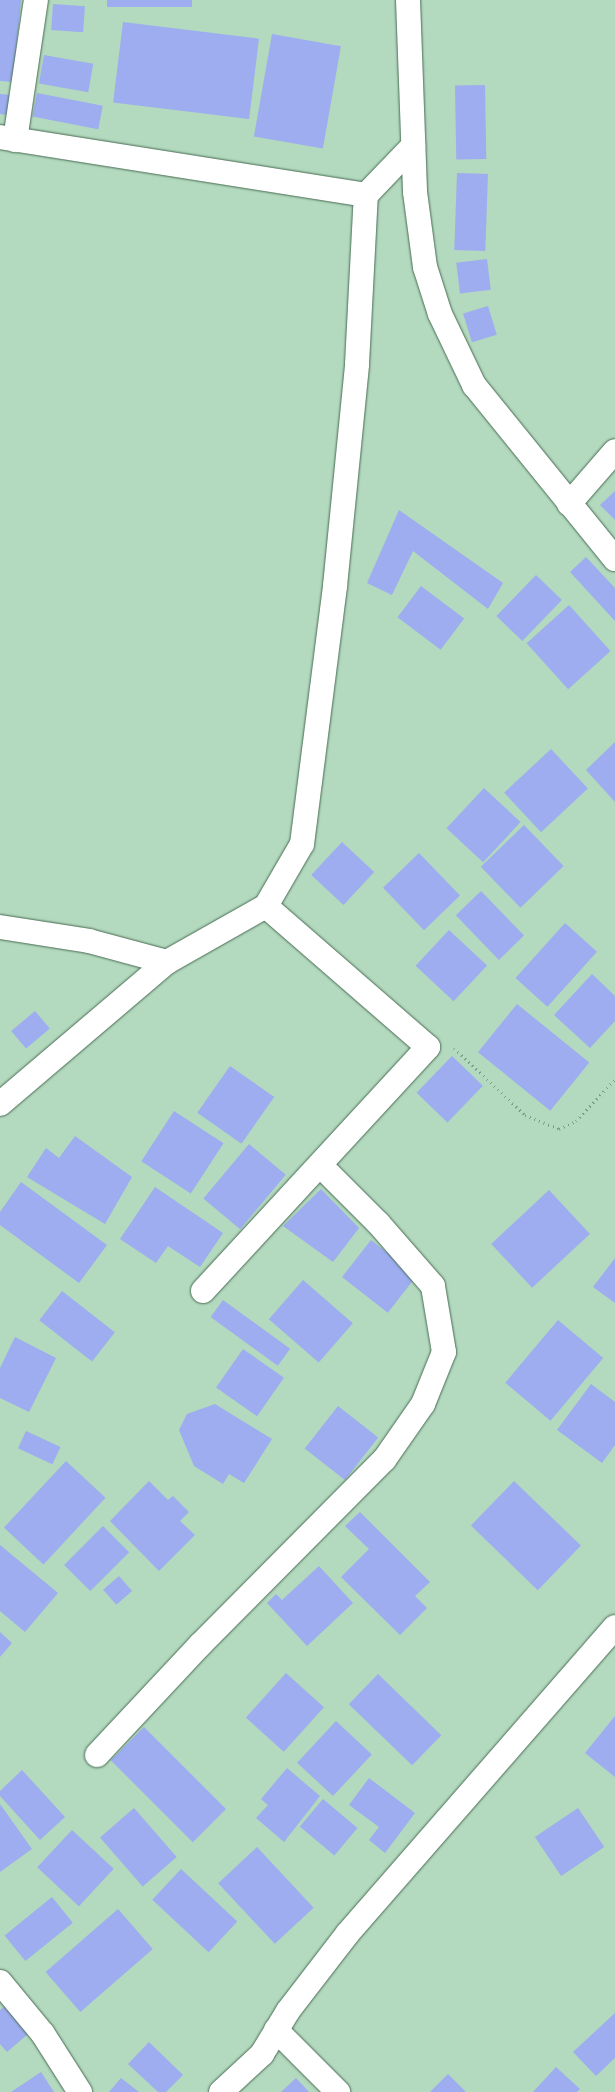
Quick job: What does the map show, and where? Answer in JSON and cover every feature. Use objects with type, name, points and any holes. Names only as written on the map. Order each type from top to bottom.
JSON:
[{"type":"street","points":[[36,0],[8,139],[366,195]]},
{"type":"street","points":[[408,0],[413,146],[425,267],[440,314],[474,385],[615,559]]},
{"type":"street","points":[[0,1104],[167,962],[266,906],[302,844],[335,586],[357,364],[366,195],[413,146]]},
{"type":"street","points":[[569,504],[615,451]]},
{"type":"street","points":[[203,1291],[321,1166],[428,1046],[266,906]]},
{"type":"street","points":[[0,927],[89,941],[167,962]]},
{"type":"street","points":[[98,1755],[200,1645],[384,1460],[423,1404],[444,1352],[433,1286],[378,1223],[321,1166]]},
{"type":"street","points":[[221,2092],[262,2054],[276,2030],[348,1934],[615,1627]]},
{"type":"street","points":[[0,1982],[43,2034],[80,2092]]},
{"type":"street","points":[[276,2030],[338,2092]]},
{"type":"path","points":[[428,1046],[454,1048],[525,1115],[559,1129],[576,1121],[615,1078]]},
{"type":"building","points":[[0,0],[21,0],[13,82],[0,81]]},
{"type":"building","points":[[107,0],[192,0],[192,7],[107,7]]},
{"type":"building","points":[[53,4],[85,6],[83,32],[51,30]]},
{"type":"building","points":[[123,22],[259,39],[249,119],[113,102]]},
{"type":"building","points":[[272,34],[341,46],[323,149],[254,136]]},
{"type":"building","points":[[44,55],[93,64],[88,92],[39,84]]},
{"type":"building","points":[[485,85],[486,159],[456,160],[455,86]]},
{"type":"building","points":[[37,93],[103,106],[98,129],[32,117]]},
{"type":"building","points":[[0,94],[11,95],[8,115],[0,114]]},
{"type":"building","points":[[457,173],[488,174],[485,251],[454,250]]},
{"type":"building","points":[[487,259],[491,290],[460,294],[456,263]]},
{"type":"building","points":[[488,306],[497,335],[472,342],[463,314]]},
{"type":"building","points":[[615,491],[615,520],[600,505]]},
{"type":"building","points":[[399,510],[503,583],[488,609],[413,551],[392,595],[367,583]]},
{"type":"building","points":[[586,557],[615,588],[615,621],[570,572]]},
{"type":"building","points":[[536,575],[562,600],[522,641],[496,616]]},
{"type":"building","points":[[421,586],[464,618],[441,650],[398,617]]},
{"type":"building","points":[[569,605],[610,651],[568,689],[527,643]]},
{"type":"building","points":[[615,742],[615,802],[586,770]]},
{"type":"building","points":[[551,749],[588,788],[541,832],[504,793]]},
{"type":"building","points":[[484,788],[521,822],[483,862],[446,828]]},
{"type":"building","points":[[524,825],[564,866],[520,908],[481,867]]},
{"type":"building","points":[[342,842],[374,872],[343,905],[311,875]]},
{"type":"building","points":[[419,853],[460,895],[424,930],[383,888]]},
{"type":"building","points":[[481,891],[524,936],[499,960],[456,915]]},
{"type":"building","points":[[565,923],[597,952],[547,1007],[515,978]]},
{"type":"building","points":[[449,930],[487,965],[454,1001],[416,966]]},
{"type":"building","points":[[592,974],[615,996],[615,1021],[590,1048],[554,1015]]},
{"type":"building","points":[[517,1004],[589,1063],[550,1111],[478,1052]]},
{"type":"building","points":[[35,1011],[50,1029],[26,1049],[11,1031]]},
{"type":"building","points":[[452,1056],[483,1086],[448,1123],[417,1093]]},
{"type":"building","points":[[230,1066],[274,1097],[242,1144],[197,1113]]},
{"type":"building","points":[[174,1111],[223,1143],[191,1193],[141,1161]]},
{"type":"building","points":[[75,1136],[132,1177],[105,1224],[27,1177],[46,1148],[59,1158]]},
{"type":"building","points":[[249,1144],[286,1175],[240,1229],[203,1198]]},
{"type":"building","points":[[21,1182],[107,1245],[79,1283],[0,1225],[0,1212]]},
{"type":"building","points":[[155,1187],[223,1233],[200,1267],[168,1246],[156,1263],[120,1239]]},
{"type":"building","points":[[321,1189],[359,1228],[333,1262],[283,1226]]},
{"type":"building","points":[[549,1190],[590,1234],[532,1288],[491,1244]]},
{"type":"building","points":[[371,1240],[417,1276],[388,1313],[342,1277]]},
{"type":"building","points":[[615,1258],[615,1303],[593,1287]]},
{"type":"building","points":[[303,1280],[353,1323],[319,1363],[269,1319]]},
{"type":"building","points":[[62,1291],[115,1332],[92,1361],[39,1320]]},
{"type":"building","points":[[223,1300],[290,1349],[278,1366],[211,1317]]},
{"type":"building","points":[[558,1320],[603,1358],[550,1421],[505,1383]]},
{"type":"building","points":[[15,1337],[56,1358],[29,1412],[0,1398],[0,1368]]},
{"type":"building","points":[[243,1349],[284,1378],[257,1416],[216,1388]]},
{"type":"building","points":[[591,1384],[615,1402],[615,1445],[602,1463],[557,1430]]},
{"type":"building","points":[[215,1404],[272,1439],[244,1483],[229,1474],[223,1484],[194,1466],[179,1430],[187,1414]]},
{"type":"building","points":[[338,1406],[378,1437],[345,1480],[305,1449]]},
{"type":"building","points":[[26,1431],[60,1447],[52,1464],[18,1448]]},
{"type":"building","points":[[66,1461],[105,1498],[43,1564],[4,1528]]},
{"type":"building","points":[[149,1481],[168,1500],[173,1496],[189,1512],[180,1521],[195,1535],[159,1571],[110,1521]]},
{"type":"building","points":[[514,1481],[581,1546],[538,1590],[471,1526]]},
{"type":"building","points":[[360,1512],[430,1582],[415,1596],[427,1608],[400,1635],[341,1577],[369,1549],[345,1526]]},
{"type":"building","points":[[103,1526],[129,1552],[90,1591],[64,1565]]},
{"type":"building","points":[[0,1545],[58,1593],[25,1632],[0,1611]]},
{"type":"building","points":[[319,1566],[353,1603],[307,1646],[267,1603],[276,1594],[282,1600]]},
{"type":"building","points":[[119,1576],[132,1591],[116,1605],[103,1590]]},
{"type":"building","points":[[0,1632],[12,1643],[0,1657]]},
{"type":"building","points":[[286,1673],[324,1707],[284,1752],[246,1718]]},
{"type":"building","points":[[378,1674],[441,1735],[412,1765],[349,1704]]},
{"type":"building","points":[[615,1716],[615,1777],[585,1753]]},
{"type":"building","points":[[336,1721],[372,1754],[333,1796],[297,1763]]},
{"type":"building","points":[[144,1727],[226,1809],[193,1842],[111,1760]]},
{"type":"building","points":[[287,1768],[320,1796],[284,1842],[256,1818],[268,1805],[261,1799]]},
{"type":"building","points":[[22,1770],[65,1817],[40,1840],[0,1796],[0,1791]]},
{"type":"building","points":[[369,1778],[415,1813],[385,1853],[369,1840],[379,1827],[349,1805]]},
{"type":"building","points":[[323,1799],[357,1828],[334,1856],[300,1827]]},
{"type":"building","points":[[0,1804],[32,1849],[0,1872]]},
{"type":"building","points":[[134,1808],[177,1857],[143,1887],[100,1838]]},
{"type":"building","points":[[578,1808],[604,1847],[561,1876],[535,1837]]},
{"type":"building","points":[[72,1830],[114,1869],[79,1906],[37,1867]]},
{"type":"building","points":[[257,1847],[314,1908],[275,1944],[218,1883]]},
{"type":"building","points":[[181,1869],[237,1922],[209,1952],[152,1900]]},
{"type":"building","points":[[52,1897],[73,1923],[25,1961],[5,1935]]},
{"type":"building","points":[[118,1909],[153,1949],[80,2012],[46,1972]]},
{"type":"building","points":[[5,2006],[28,2034],[7,2052],[0,2044],[0,2010]]},
{"type":"building","points":[[615,2013],[615,2058],[596,2076],[573,2052]]},
{"type":"building","points":[[149,2042],[183,2075],[166,2092],[158,2092],[128,2064]]},
{"type":"building","points":[[556,2067],[580,2089],[577,2092],[533,2092]]},
{"type":"building","points":[[41,2072],[54,2092],[11,2092]]},
{"type":"building","points":[[448,2074],[466,2092],[430,2092]]},
{"type":"building","points":[[121,2078],[139,2092],[109,2092]]},
{"type":"building","points":[[296,2078],[309,2092],[281,2092]]}]
